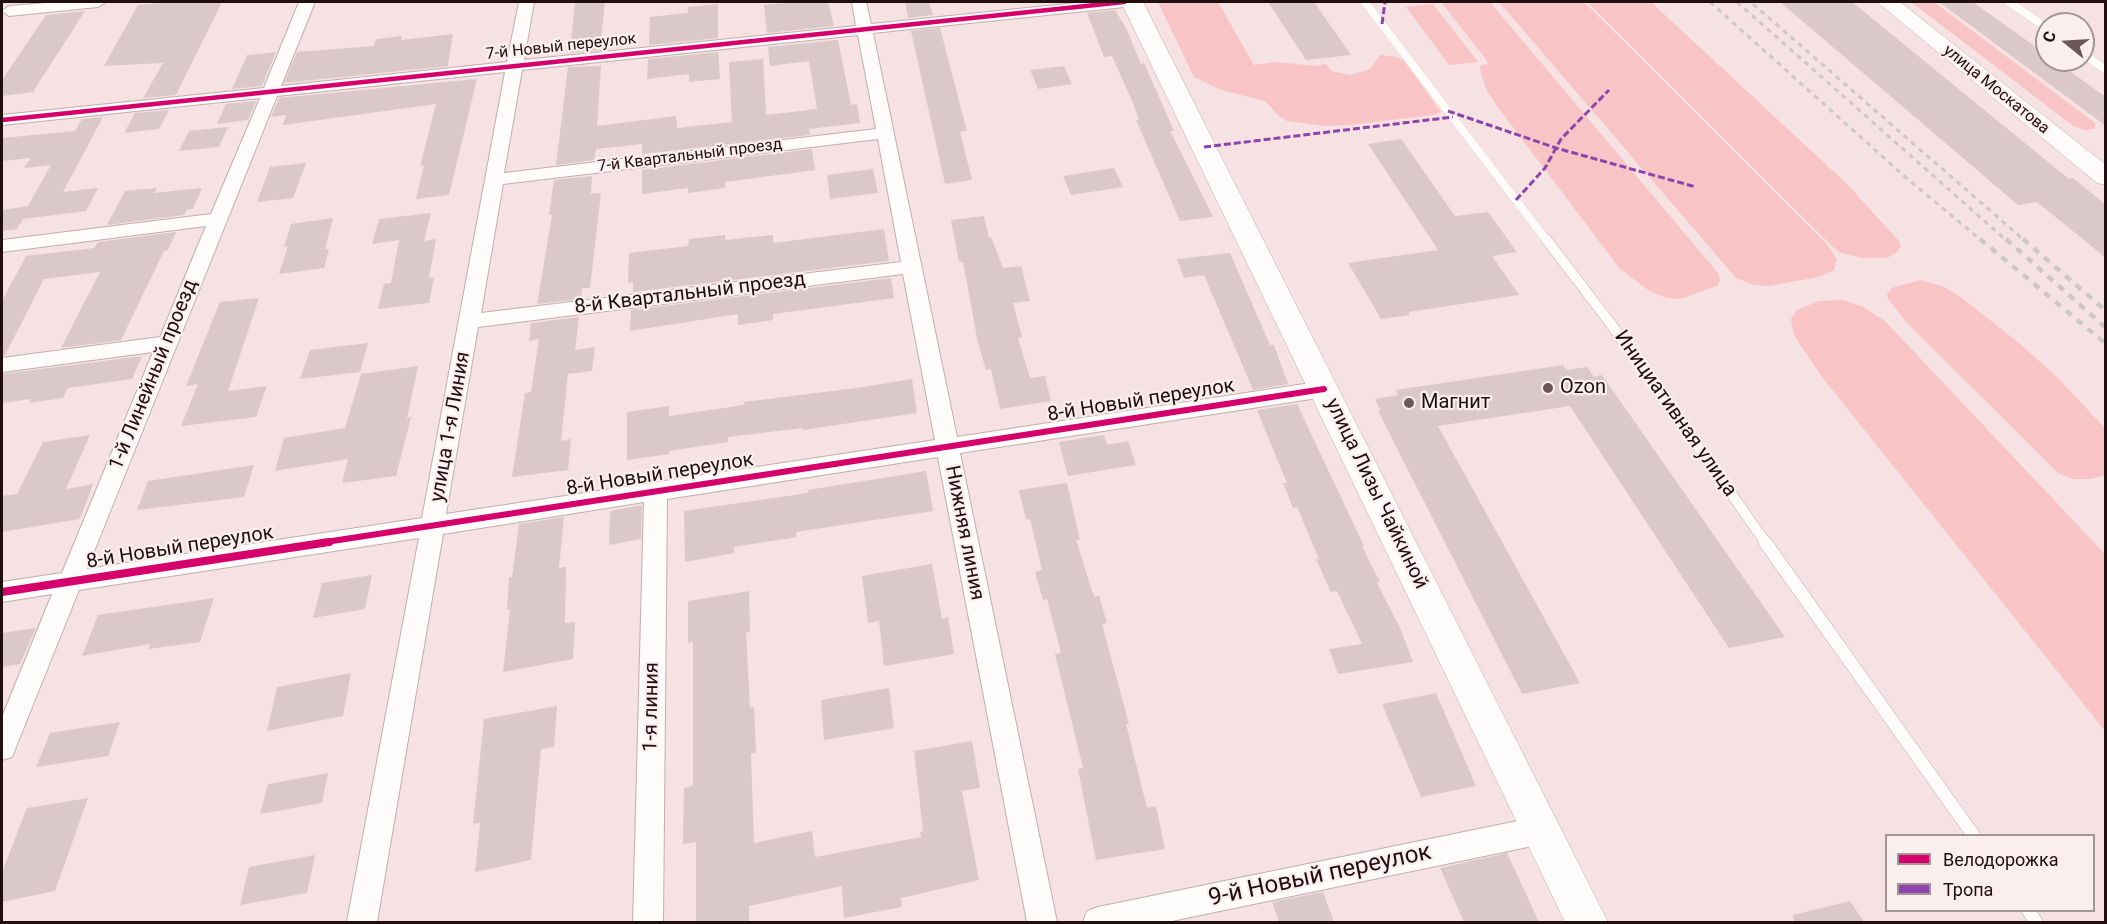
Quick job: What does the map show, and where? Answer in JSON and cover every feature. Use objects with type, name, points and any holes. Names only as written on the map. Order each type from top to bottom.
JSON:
[{"type":"main road","name":"улица Лизы Чайкиной","points":[[1132,2],[1587,922]]},
{"type":"main road","name":"улица Москатова","points":[[1888,2],[2106,178]]},
{"type":"street","points":[[8,11],[98,2]]},
{"type":"street","name":"1-й Линейный проезд","points":[[2,748],[307,2]]},
{"type":"street","name":"улица 1-я Линия","points":[[362,922],[526,2]]},
{"type":"street","name":"Нижняя линия","points":[[859,2],[1042,922]]},
{"type":"street","name":"7-й Новый переулок","points":[[2,120],[1124,2]]},
{"type":"street","name":"7-й Квартальный проезд","points":[[496,179],[885,133]]},
{"type":"street","points":[[2,246],[218,219]]},
{"type":"street","name":"8-й Квартальный проезд","points":[[470,321],[911,267]]},
{"type":"street","points":[[2,365],[168,343]]},
{"type":"street","name":"8-й Новый переулок","points":[[2,592],[1324,390]]},
{"type":"street","name":"1-я линия","points":[[648,922],[656,492]]},
{"type":"street","name":"9-й Новый переулок","points":[[1098,922],[1542,830]]},
{"type":"lane","name":"Инициативная улица","points":[[1365,2],[1611,324],[1973,834]]},
{"type":"lane","points":[[2009,2],[2035,20]]},
{"type":"shaded area","points":[[1158,2],[1218,2],[1254,65],[1277,62],[1314,66],[1326,64],[1331,71],[1351,75],[1370,69],[1380,55],[1397,57],[1404,61],[1441,112],[1434,115],[1350,125],[1324,126],[1287,121],[1265,101],[1221,90],[1194,77]]},
{"type":"shaded area","points":[[1441,2],[1490,2],[1718,273],[1720,280],[1717,286],[1680,299],[1667,298],[1651,292],[1620,269],[1497,106],[1487,91],[1481,73],[1480,66],[1488,64],[1485,58]]},
{"type":"shaded area","points":[[1499,2],[1584,2],[1826,243],[1837,259],[1834,270],[1819,277],[1769,286],[1754,285],[1736,278]]},
{"type":"shaded area","points":[[1587,2],[1651,2],[1847,184],[1898,240],[1901,246],[1897,252],[1887,258],[1863,258],[1841,253],[1833,247]]},
{"type":"shaded area","points":[[1911,2],[1934,2],[2095,123],[2095,129],[2084,130],[2072,125]]},
{"type":"shaded area","points":[[1433,4],[1478,62],[1449,65],[1406,7]]},
{"type":"shaded area","points":[[1921,280],[1944,287],[1962,298],[2019,343],[2057,377],[2105,428],[2105,475],[2091,479],[2073,479],[2058,473],[1908,324],[1888,299],[1887,294],[1892,288]]},
{"type":"shaded area","points":[[1844,300],[1863,307],[1885,321],[2105,554],[2105,731],[1822,377],[1801,346],[1793,332],[1791,319],[1797,310],[1819,301]]},
{"type":"building","points":[[170,2],[222,2],[176,95],[143,98],[163,63],[104,66],[138,5]]},
{"type":"building","points":[[605,2],[600,50],[570,53],[575,3]]},
{"type":"building","points":[[828,2],[834,26],[767,33],[764,5]]},
{"type":"building","points":[[905,2],[929,2],[933,15],[908,18]]},
{"type":"building","points":[[1268,2],[1314,2],[1351,55],[1306,60]]},
{"type":"building","points":[[1780,2],[1852,2],[2069,179],[2073,178],[2106,205],[2106,258],[2037,202],[2018,205]]},
{"type":"building","points":[[1939,2],[1973,2],[2035,46],[2035,72],[2071,72],[2106,97],[2106,126]]},
{"type":"building","points":[[718,4],[718,38],[649,45],[650,17],[688,13],[688,7]]},
{"type":"building","points":[[1115,10],[1126,28],[1141,64],[1144,63],[1174,131],[1170,131],[1213,217],[1180,221],[1136,120],[1139,120],[1133,103],[1112,56],[1104,57],[1087,13]]},
{"type":"building","points":[[85,11],[33,92],[2,96],[2,80],[46,15]]},
{"type":"building","points":[[940,28],[967,131],[960,132],[972,180],[945,184],[911,31]]},
{"type":"building","points":[[453,34],[448,66],[284,83],[297,52],[374,46],[376,39],[402,36],[401,40]]},
{"type":"building","points":[[838,40],[851,105],[857,104],[860,123],[809,129],[810,135],[642,154],[642,144],[596,149],[594,160],[556,165],[568,67],[601,66],[597,126],[676,116],[677,128],[732,122],[729,62],[763,59],[766,115],[817,109],[809,61],[770,66],[768,47]]},
{"type":"building","points":[[276,52],[262,86],[232,89],[247,55]]},
{"type":"building","points":[[718,52],[720,79],[689,82],[689,74],[647,79],[648,59]]},
{"type":"building","points":[[1064,66],[1072,84],[1038,89],[1030,70]]},
{"type":"building","points":[[477,79],[449,195],[416,199],[424,165],[420,166],[436,104],[283,125],[286,115],[271,117],[279,98]]},
{"type":"building","points":[[256,101],[248,120],[217,124],[226,104]]},
{"type":"building","points":[[169,110],[159,129],[124,133],[135,113]]},
{"type":"building","points":[[103,117],[63,192],[98,188],[86,211],[23,219],[17,229],[2,231],[2,210],[28,206],[51,165],[24,168],[31,158],[2,161],[2,138],[75,131],[82,119]]},
{"type":"building","points":[[228,127],[219,147],[179,151],[189,131]]},
{"type":"building","points":[[1401,139],[1455,216],[1488,212],[1517,252],[1492,256],[1519,295],[1409,312],[1410,315],[1381,319],[1348,263],[1438,250],[1368,144]]},
{"type":"building","points":[[812,149],[815,170],[725,182],[725,188],[688,193],[688,188],[642,194],[642,170]]},
{"type":"building","points":[[306,163],[293,198],[257,202],[270,167]]},
{"type":"building","points":[[1114,168],[1123,187],[1071,195],[1063,176]]},
{"type":"building","points":[[873,169],[878,193],[830,199],[827,175]]},
{"type":"building","points":[[592,176],[591,194],[601,193],[590,288],[582,288],[581,299],[537,304],[552,215],[549,215],[554,180]]},
{"type":"building","points":[[157,188],[154,193],[202,188],[193,209],[187,210],[184,215],[107,225],[125,191]]},
{"type":"building","points":[[431,213],[424,241],[436,239],[429,278],[434,277],[429,303],[378,309],[384,284],[391,283],[399,240],[372,244],[379,219]]},
{"type":"building","points":[[984,216],[989,238],[991,237],[1003,268],[1021,266],[1030,301],[1013,303],[1022,337],[1018,338],[1030,378],[1045,376],[1051,401],[1000,409],[991,369],[986,370],[978,343],[963,262],[959,262],[951,220]]},
{"type":"building","points":[[333,218],[325,249],[329,249],[324,268],[279,274],[288,246],[284,247],[291,224]]},
{"type":"building","points":[[884,229],[889,261],[633,292],[633,282],[628,283],[629,253],[688,246],[689,239],[725,235],[725,240],[773,235],[773,243]]},
{"type":"building","points":[[176,232],[168,250],[164,251],[121,340],[61,348],[100,272],[44,279],[5,355],[2,356],[2,301],[26,256],[94,248],[98,242]]},
{"type":"building","points":[[1230,253],[1270,345],[1274,345],[1288,384],[1253,390],[1204,275],[1184,278],[1177,259]]},
{"type":"building","points":[[891,278],[894,298],[773,314],[773,320],[738,325],[738,314],[630,331],[631,310]]},
{"type":"building","points":[[259,298],[228,391],[267,386],[256,417],[181,426],[198,384],[186,386],[220,302]]},
{"type":"building","points":[[579,317],[575,350],[595,347],[592,371],[568,374],[561,441],[571,439],[568,470],[512,477],[525,393],[531,392],[539,339],[529,341],[531,323]]},
{"type":"building","points":[[368,343],[360,372],[300,379],[310,350]]},
{"type":"building","points":[[142,356],[132,379],[68,388],[63,398],[29,403],[31,399],[2,403],[2,374]]},
{"type":"building","points":[[1563,365],[1566,370],[1587,367],[1594,377],[1602,375],[1785,637],[1729,648],[1570,406],[1438,426],[1580,683],[1522,694],[1378,411],[1381,411],[1375,399],[1398,395],[1396,390]]},
{"type":"building","points":[[418,366],[407,418],[411,417],[396,476],[342,483],[348,459],[275,471],[284,438],[345,428],[361,374]]},
{"type":"building","points":[[912,379],[917,413],[803,430],[803,428],[728,437],[728,442],[627,460],[627,412],[669,406],[669,416],[744,405],[744,402]]},
{"type":"building","points":[[1297,404],[1364,546],[1362,546],[1380,582],[1377,583],[1401,630],[1413,662],[1338,674],[1329,649],[1362,644],[1337,591],[1331,592],[1297,507],[1293,508],[1283,483],[1287,483],[1257,410]]},
{"type":"building","points":[[90,435],[66,489],[93,484],[80,519],[2,532],[2,496],[17,494],[43,442]]},
{"type":"building","points":[[1104,435],[1107,445],[1128,441],[1136,465],[1068,476],[1059,442]]},
{"type":"building","points":[[254,465],[244,497],[137,510],[148,481]]},
{"type":"building","points":[[926,471],[933,511],[796,532],[797,537],[734,547],[734,553],[685,562],[684,511],[808,493],[808,490]]},
{"type":"building","points":[[1067,483],[1080,540],[1076,540],[1094,597],[1099,596],[1107,623],[1102,624],[1129,724],[1126,724],[1147,808],[1156,806],[1165,849],[1096,860],[1078,769],[1083,768],[1055,654],[1061,653],[1047,599],[1043,600],[1035,572],[1042,570],[1030,519],[1026,520],[1019,490]]},
{"type":"building","points":[[642,505],[641,539],[609,545],[610,511]]},
{"type":"building","points":[[564,517],[559,568],[566,567],[565,623],[575,622],[573,659],[503,672],[510,609],[507,610],[509,578],[512,577],[519,524]]},
{"type":"building","points":[[932,564],[942,619],[948,617],[954,654],[884,666],[879,621],[868,623],[862,576]]},
{"type":"building","points":[[372,575],[365,609],[313,618],[322,583]]},
{"type":"building","points":[[749,591],[750,632],[746,633],[750,708],[754,707],[756,752],[751,754],[754,843],[812,831],[815,857],[921,837],[920,832],[923,831],[914,751],[972,741],[980,788],[962,791],[979,880],[901,898],[902,907],[844,918],[842,886],[749,906],[749,922],[696,922],[696,842],[683,844],[684,788],[693,786],[693,642],[688,643],[688,601]]},
{"type":"building","points":[[214,598],[200,642],[148,649],[150,644],[82,656],[98,615]]},
{"type":"building","points":[[36,628],[20,664],[2,667],[2,633]]},
{"type":"building","points":[[351,673],[343,716],[267,731],[277,687]]},
{"type":"building","points":[[889,688],[894,728],[824,740],[821,700]]},
{"type":"building","points":[[1436,693],[1476,786],[1421,797],[1382,704]]},
{"type":"building","points":[[557,706],[554,747],[541,749],[531,860],[475,872],[480,823],[473,824],[484,719]]},
{"type":"building","points":[[120,722],[108,756],[36,767],[50,733]]},
{"type":"building","points":[[328,773],[322,803],[260,814],[268,784]]},
{"type":"building","points":[[88,798],[55,891],[2,902],[2,872],[27,808]]},
{"type":"building","points":[[1507,853],[1539,922],[1464,922],[1440,868]]},
{"type":"building","points":[[315,855],[307,893],[240,905],[249,867]]},
{"type":"building","points":[[1323,892],[1334,922],[1279,922],[1272,902]]},
{"type":"building","points":[[1850,901],[1864,922],[1794,922],[1793,915]]},
{"type":"railway","points":[[1710,2],[1903,175],[1982,241]]},
{"type":"railway","points":[[1737,2],[2007,241]]},
{"type":"railway","points":[[1753,4],[2025,241]]},
{"type":"railway","points":[[1980,239],[2106,344]]},
{"type":"railway","points":[[2006,239],[2106,328]]},
{"type":"railway","points":[[2023,239],[2106,311]]},
{"type":"marked path","points":[[1382,24],[1385,2]]},
{"type":"marked path","points":[[1516,200],[1545,168],[1561,139],[1609,90]]},
{"type":"marked path","points":[[1448,111],[1556,148],[1696,187]]},
{"type":"marked path","points":[[1204,147],[1453,117]]},
{"type":"cycle path","points":[[2,120],[1124,2]]},
{"type":"cycle path","points":[[2,592],[1324,389]]},
{"type":"place","name":"Ozon","points":[[1548,388]]},
{"type":"place","name":"Магнит","points":[[1409,403]]}]
